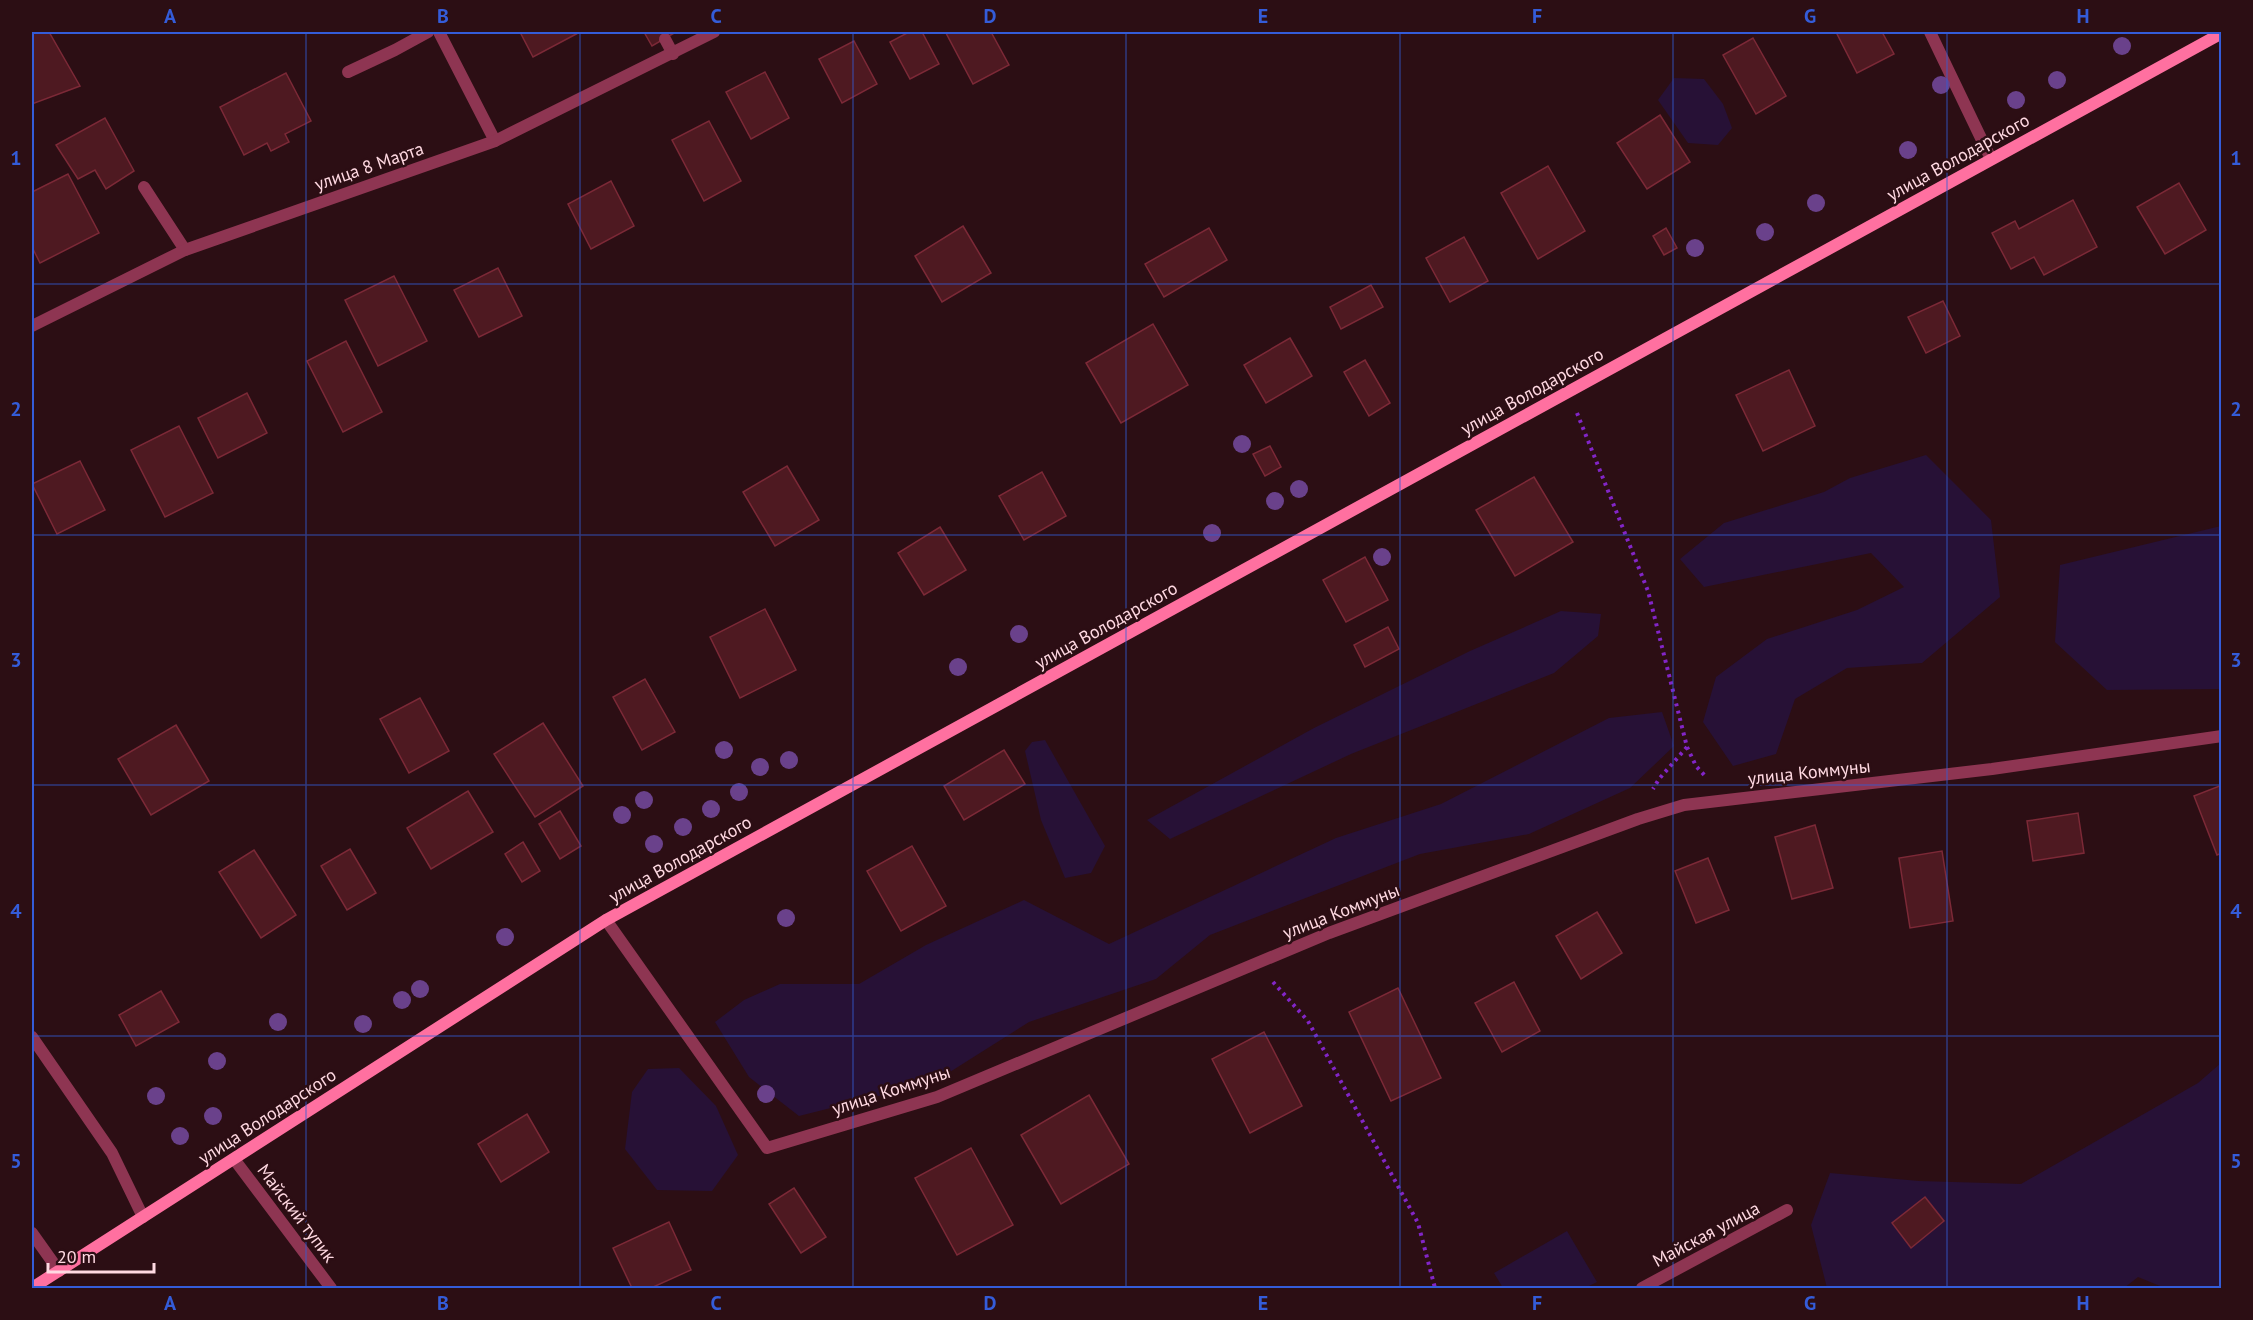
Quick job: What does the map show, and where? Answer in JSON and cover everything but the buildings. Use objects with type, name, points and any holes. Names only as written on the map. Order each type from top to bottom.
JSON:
[{"type":"main road","name":"улица Володарского","points":[[32,1288],[606,920],[2222,33]]},
{"type":"street","points":[[348,72],[428,32]]},
{"type":"street","points":[[439,32],[495,141]]},
{"type":"street","name":"улица 8 Марта","points":[[32,326],[185,250],[495,141],[673,54],[701,35],[714,32]]},
{"type":"street","points":[[1930,32],[1991,159]]},
{"type":"street","points":[[664,39],[673,54]]},
{"type":"street","points":[[144,187],[185,250]]},
{"type":"street","name":"улица Коммуны","points":[[606,920],[767,1148],[937,1097],[1329,933],[1638,819],[1684,805],[1992,769],[2222,736]]},
{"type":"street","points":[[32,1037],[112,1153],[143,1217]]},
{"type":"street","name":"Майский тупик","points":[[234,1159],[332,1288]]},
{"type":"street","name":"Майская улица","points":[[1642,1288],[1786,1210]]},
{"type":"street","points":[[32,1233],[59,1271]]},
{"type":"path","points":[[1577,413],[1648,591],[1687,747],[1696,766],[1730,799]]},
{"type":"path","points":[[1638,819],[1659,779],[1687,747]]},
{"type":"path","points":[[1257,963],[1308,1021],[1418,1223],[1435,1288]]},
{"type":"shaded area","points":[[1674,78],[1704,79],[1723,104],[1732,128],[1718,145],[1688,143],[1658,100]]},
{"type":"shaded area","points":[[1926,455],[1991,520],[2000,597],[1922,663],[1847,668],[1795,699],[1776,754],[1733,766],[1703,722],[1716,677],[1767,639],[1857,610],[1904,587],[1871,553],[1704,587],[1680,559],[1724,523],[1824,492],[1850,478]]},
{"type":"shaded area","points":[[2221,526],[2221,689],[2107,690],[2055,642],[2060,565]]},
{"type":"shaded area","points":[[1561,611],[1601,614],[1598,636],[1554,673],[1351,754],[1170,839],[1147,820],[1314,728],[1470,651]]},
{"type":"shaded area","points":[[1662,712],[1674,746],[1630,788],[1529,834],[1420,854],[1210,935],[1156,979],[1029,1022],[934,1082],[799,1116],[749,1077],[715,1022],[744,1000],[780,984],[859,984],[926,945],[1024,900],[1109,944],[1336,838],[1441,804],[1609,718]]},
{"type":"shaded area","points":[[1045,740],[1105,846],[1091,873],[1065,878],[1041,820],[1025,751],[1032,742]]},
{"type":"shaded area","points":[[2221,1063],[2221,1288],[2165,1288],[2138,1277],[2124,1288],[1827,1288],[1811,1225],[1830,1173],[1919,1181],[2021,1184],[2198,1083]]},
{"type":"shaded area","points":[[679,1068],[716,1106],[738,1155],[712,1191],[657,1190],[625,1149],[632,1092],[648,1069]]},
{"type":"shaded area","points":[[1567,1231],[1597,1282],[1585,1288],[1503,1288],[1494,1273]]}]
